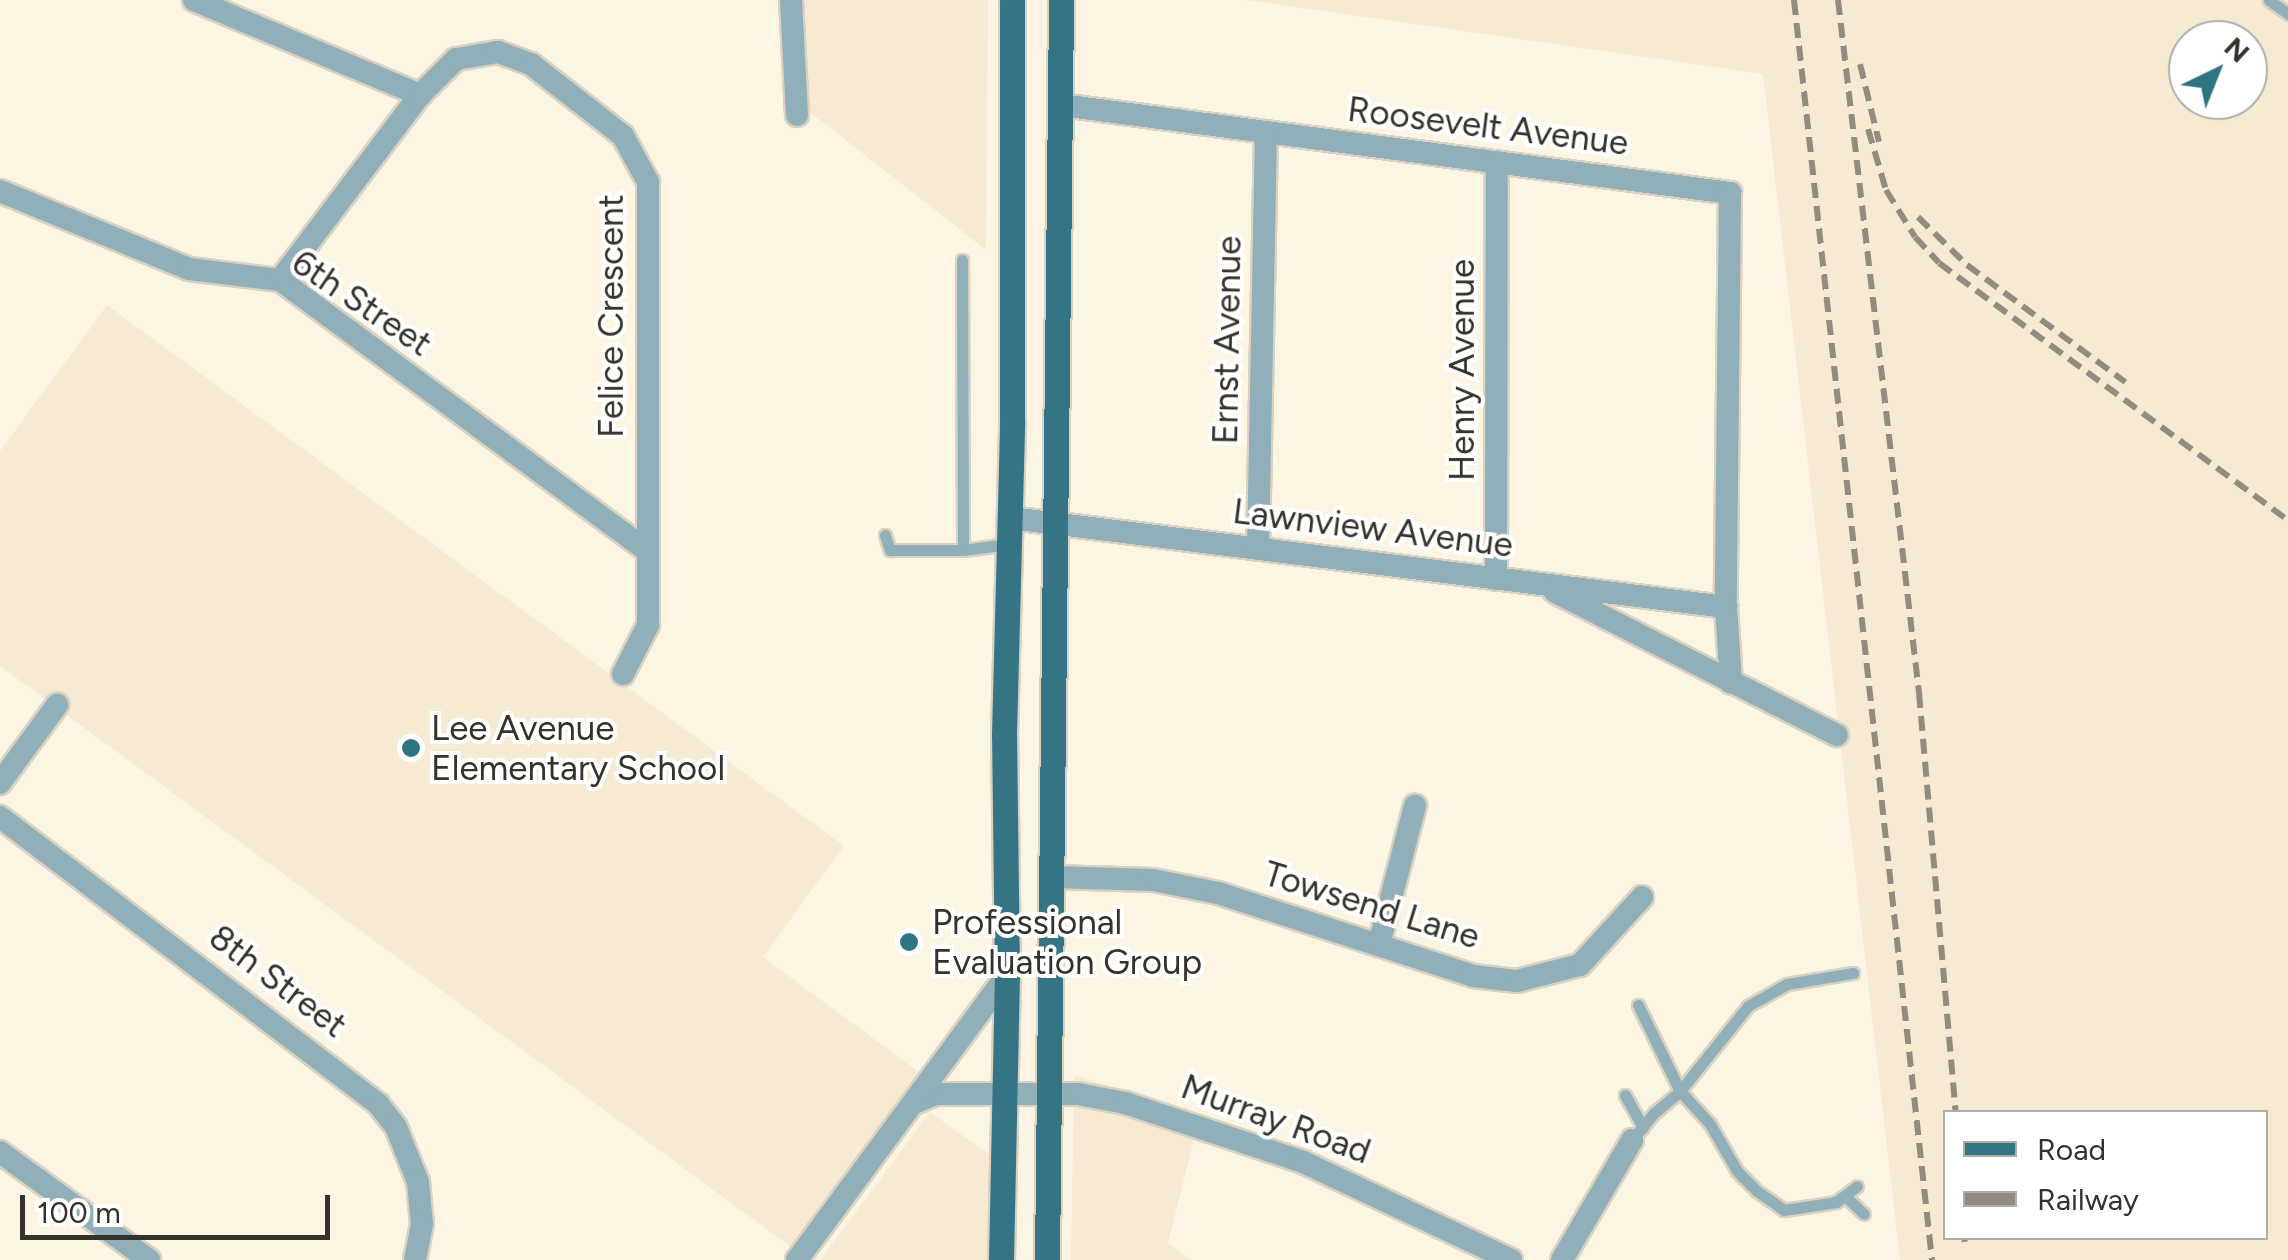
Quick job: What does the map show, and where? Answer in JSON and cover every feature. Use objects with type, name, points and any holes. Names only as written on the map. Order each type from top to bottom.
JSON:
[{"type":"main road","points":[[1001,1260],[1007,976],[1004,734],[1010,544],[1012,0]]},
{"type":"main road","points":[[1047,1260],[1061,0]]},
{"type":"street","points":[[194,0],[420,95]]},
{"type":"street","points":[[791,0],[797,115]]},
{"type":"street","name":"Felice Crescent","points":[[280,280],[420,95],[456,59],[498,52],[531,64],[623,136],[648,182],[648,625],[622,674]]},
{"type":"street","name":"Roosevelt Avenue","points":[[1061,105],[1730,192],[1726,607]]},
{"type":"street","name":"Ernst Avenue","points":[[1258,549],[1266,132]]},
{"type":"street","name":"Henry Avenue","points":[[1496,578],[1497,162]]},
{"type":"street","name":"6th Street","points":[[0,191],[190,268],[280,280],[647,551]]},
{"type":"street","name":"Lawnview Avenue","points":[[1010,518],[1726,607]]},
{"type":"street","points":[[1540,584],[1837,735]]},
{"type":"street","points":[[1726,607],[1726,680]]},
{"type":"street","points":[[0,783],[57,705]]},
{"type":"street","points":[[1378,944],[1415,806]]},
{"type":"street","name":"8th Street","points":[[0,817],[378,1104],[396,1126],[418,1182],[422,1224],[415,1260]]},
{"type":"street","name":"Towsend Lane","points":[[1052,877],[1153,880],[1208,891],[1473,976],[1517,980],[1580,965],[1642,897]]},
{"type":"street","points":[[797,1260],[1007,976]]},
{"type":"street","name":"Murray Road","points":[[914,1102],[936,1094],[1078,1094],[1124,1103],[1304,1162],[1512,1260]]},
{"type":"street","points":[[1562,1260],[1638,1134]]},
{"type":"street","points":[[0,1153],[148,1260]]},
{"type":"lane","points":[[2270,0],[2288,14]]},
{"type":"lane","points":[[962,260],[963,550]]},
{"type":"lane","points":[[885,536],[890,550],[963,550],[1010,544]]},
{"type":"lane","points":[[1625,1095],[1638,1134],[1680,1091],[1748,1006],[1787,984],[1853,972]]},
{"type":"lane","points":[[1638,1004],[1680,1091],[1710,1124],[1737,1172],[1784,1210],[1847,1198],[1858,1186]]},
{"type":"lane","points":[[1847,1198],[1864,1214]]},
{"type":"shaded area","points":[[801,0],[988,0],[986,250],[801,105]]},
{"type":"shaded area","points":[[1246,0],[2288,0],[2288,1260],[1900,1260],[1763,74]]},
{"type":"shaded area","name":"Lee Avenue Elementary School","points":[[107,305],[844,846],[763,957],[919,1072],[791,1247],[0,666],[0,451]]},
{"type":"shaded area","points":[[1074,1075],[1200,1115],[1168,1243],[1191,1260],[1071,1260]]},
{"type":"shaded area","points":[[930,1112],[990,1155],[987,1260],[820,1260]]},
{"type":"railway","points":[[1794,0],[1932,1260]]},
{"type":"railway","points":[[1838,0],[1919,693],[1956,1110]]},
{"type":"railway","points":[[1860,64],[1879,142]]},
{"type":"railway","points":[[1868,129],[1886,190],[1915,237],[1939,263],[2288,520]]},
{"type":"railway","points":[[1918,217],[1967,265],[2125,382]]},
{"type":"place","name":"Lee Avenue Elementary School","points":[[411,748]]},
{"type":"place","name":"Professional Evaluation Group","points":[[909,942]]}]
